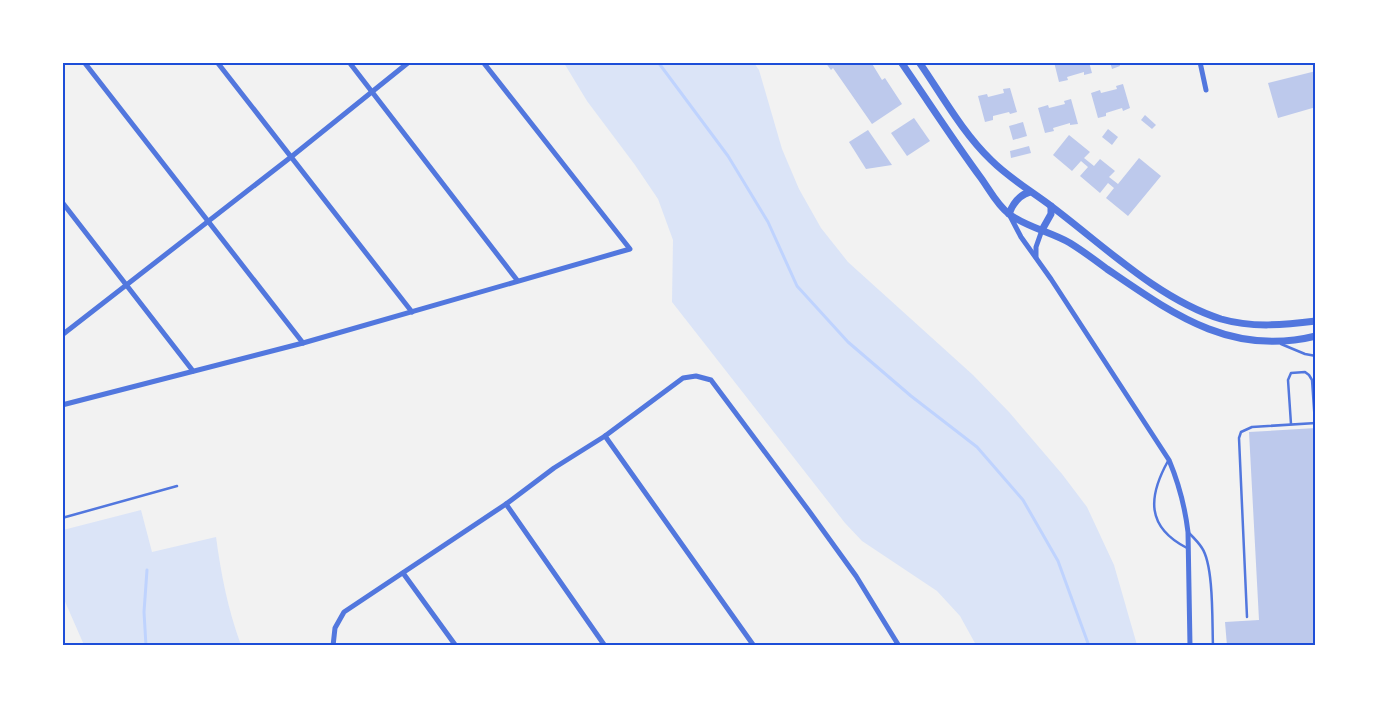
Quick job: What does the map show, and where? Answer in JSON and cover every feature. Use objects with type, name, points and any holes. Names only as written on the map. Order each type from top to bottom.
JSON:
[{"type":"street","points":[[84,62],[303,343]]},
{"type":"street","points":[[217,62],[412,312]]},
{"type":"street","points":[[349,62],[517,280]]},
{"type":"street","points":[[62,335],[209,222],[408,62]]},
{"type":"street","points":[[62,404],[303,343],[630,248],[483,62]]},
{"type":"street","points":[[901,62],[958,147],[1008,214],[1021,237],[1051,279],[1169,460],[1179,484],[1186,514],[1190,646]]},
{"type":"street","points":[[919,62],[967,132],[990,160],[1110,254],[1169,294],[1196,309],[1222,319],[1249,324],[1276,326],[1316,321]]},
{"type":"street","points":[[1200,62],[1206,90]]},
{"type":"street","points":[[1008,214],[1016,201],[1024,193],[1030,192]]},
{"type":"street","points":[[62,202],[193,371]]},
{"type":"street","points":[[1036,258],[1036,247],[1042,230],[1051,214],[1051,206]]},
{"type":"street","points":[[1008,214],[1071,244],[1156,302],[1188,320],[1218,333],[1248,340],[1275,341],[1316,336]]},
{"type":"street","points":[[333,646],[335,628],[344,612],[506,504],[554,468],[606,436],[683,378],[696,376],[711,380],[856,576],[899,646]]},
{"type":"street","points":[[606,436],[754,646]]},
{"type":"street","points":[[506,504],[606,646]]},
{"type":"street","points":[[403,573],[456,646]]},
{"type":"lane","points":[[1275,341],[1306,354],[1316,356]]},
{"type":"lane","points":[[1247,616],[1239,438],[1241,432],[1252,427],[1315,423],[1312,380],[1305,372],[1291,373],[1288,380],[1291,424]]},
{"type":"lane","points":[[1169,460],[1156,485],[1153,496],[1155,511],[1158,522],[1166,534],[1188,548]]},
{"type":"lane","points":[[62,518],[177,486]]},
{"type":"lane","points":[[1188,532],[1203,548],[1207,559],[1212,646]]},
{"type":"shaded area","points":[[564,63],[754,63],[759,70],[782,149],[799,189],[821,228],[848,262],[973,375],[1009,412],[1062,474],[1087,507],[1114,565],[1137,645],[976,645],[960,616],[937,591],[862,541],[845,523],[672,302],[673,240],[658,199],[587,101]]},
{"type":"shaded area","points":[[141,510],[152,552],[216,537],[232,619],[241,645],[84,645],[63,597],[63,530]]},
{"type":"building","points":[[825,62],[871,62],[882,80],[885,78],[902,104],[872,124],[833,68],[831,70]]},
{"type":"building","points":[[1054,62],[1089,62],[1092,73],[1084,75],[1084,72],[1067,77],[1068,80],[1059,82]]},
{"type":"building","points":[[1110,62],[1119,62],[1120,66],[1112,69]]},
{"type":"building","points":[[1316,71],[1316,107],[1278,118],[1268,83]]},
{"type":"building","points":[[1123,84],[1130,108],[1123,111],[1122,108],[1106,113],[1106,116],[1098,118],[1091,93],[1100,90],[1101,93],[1117,89],[1116,86]]},
{"type":"building","points":[[1010,88],[1017,112],[993,116],[993,120],[985,122],[978,96],[987,94],[988,97],[1004,93],[1003,89]]},
{"type":"building","points":[[1071,99],[1078,124],[1070,125],[1070,123],[1053,128],[1054,131],[1045,133],[1038,108],[1048,105],[1049,108],[1065,104],[1064,101]]},
{"type":"building","points":[[1145,115],[1156,125],[1152,129],[1141,120]]},
{"type":"building","points":[[914,118],[930,141],[907,156],[891,133]]},
{"type":"building","points":[[1023,122],[1027,136],[1013,140],[1009,126]]},
{"type":"building","points":[[1108,129],[1118,137],[1112,145],[1102,137]]},
{"type":"building","points":[[868,130],[892,165],[866,169],[849,142]]},
{"type":"building","points":[[1069,135],[1090,152],[1084,158],[1094,166],[1100,159],[1115,171],[1109,177],[1118,184],[1139,158],[1161,176],[1128,216],[1106,198],[1114,188],[1108,183],[1100,193],[1080,176],[1088,167],[1081,161],[1072,171],[1053,155]]},
{"type":"building","points":[[1029,146],[1031,153],[1011,158],[1010,151]]},
{"type":"building","points":[[1316,428],[1316,646],[1227,646],[1225,622],[1259,620],[1249,432]]},
{"type":"waterway","points":[[658,62],[728,156],[768,222],[797,286],[848,342],[911,396],[977,447],[1023,500],[1058,561],[1089,646]]},
{"type":"waterway","points":[[146,646],[144,612],[147,570]]}]
